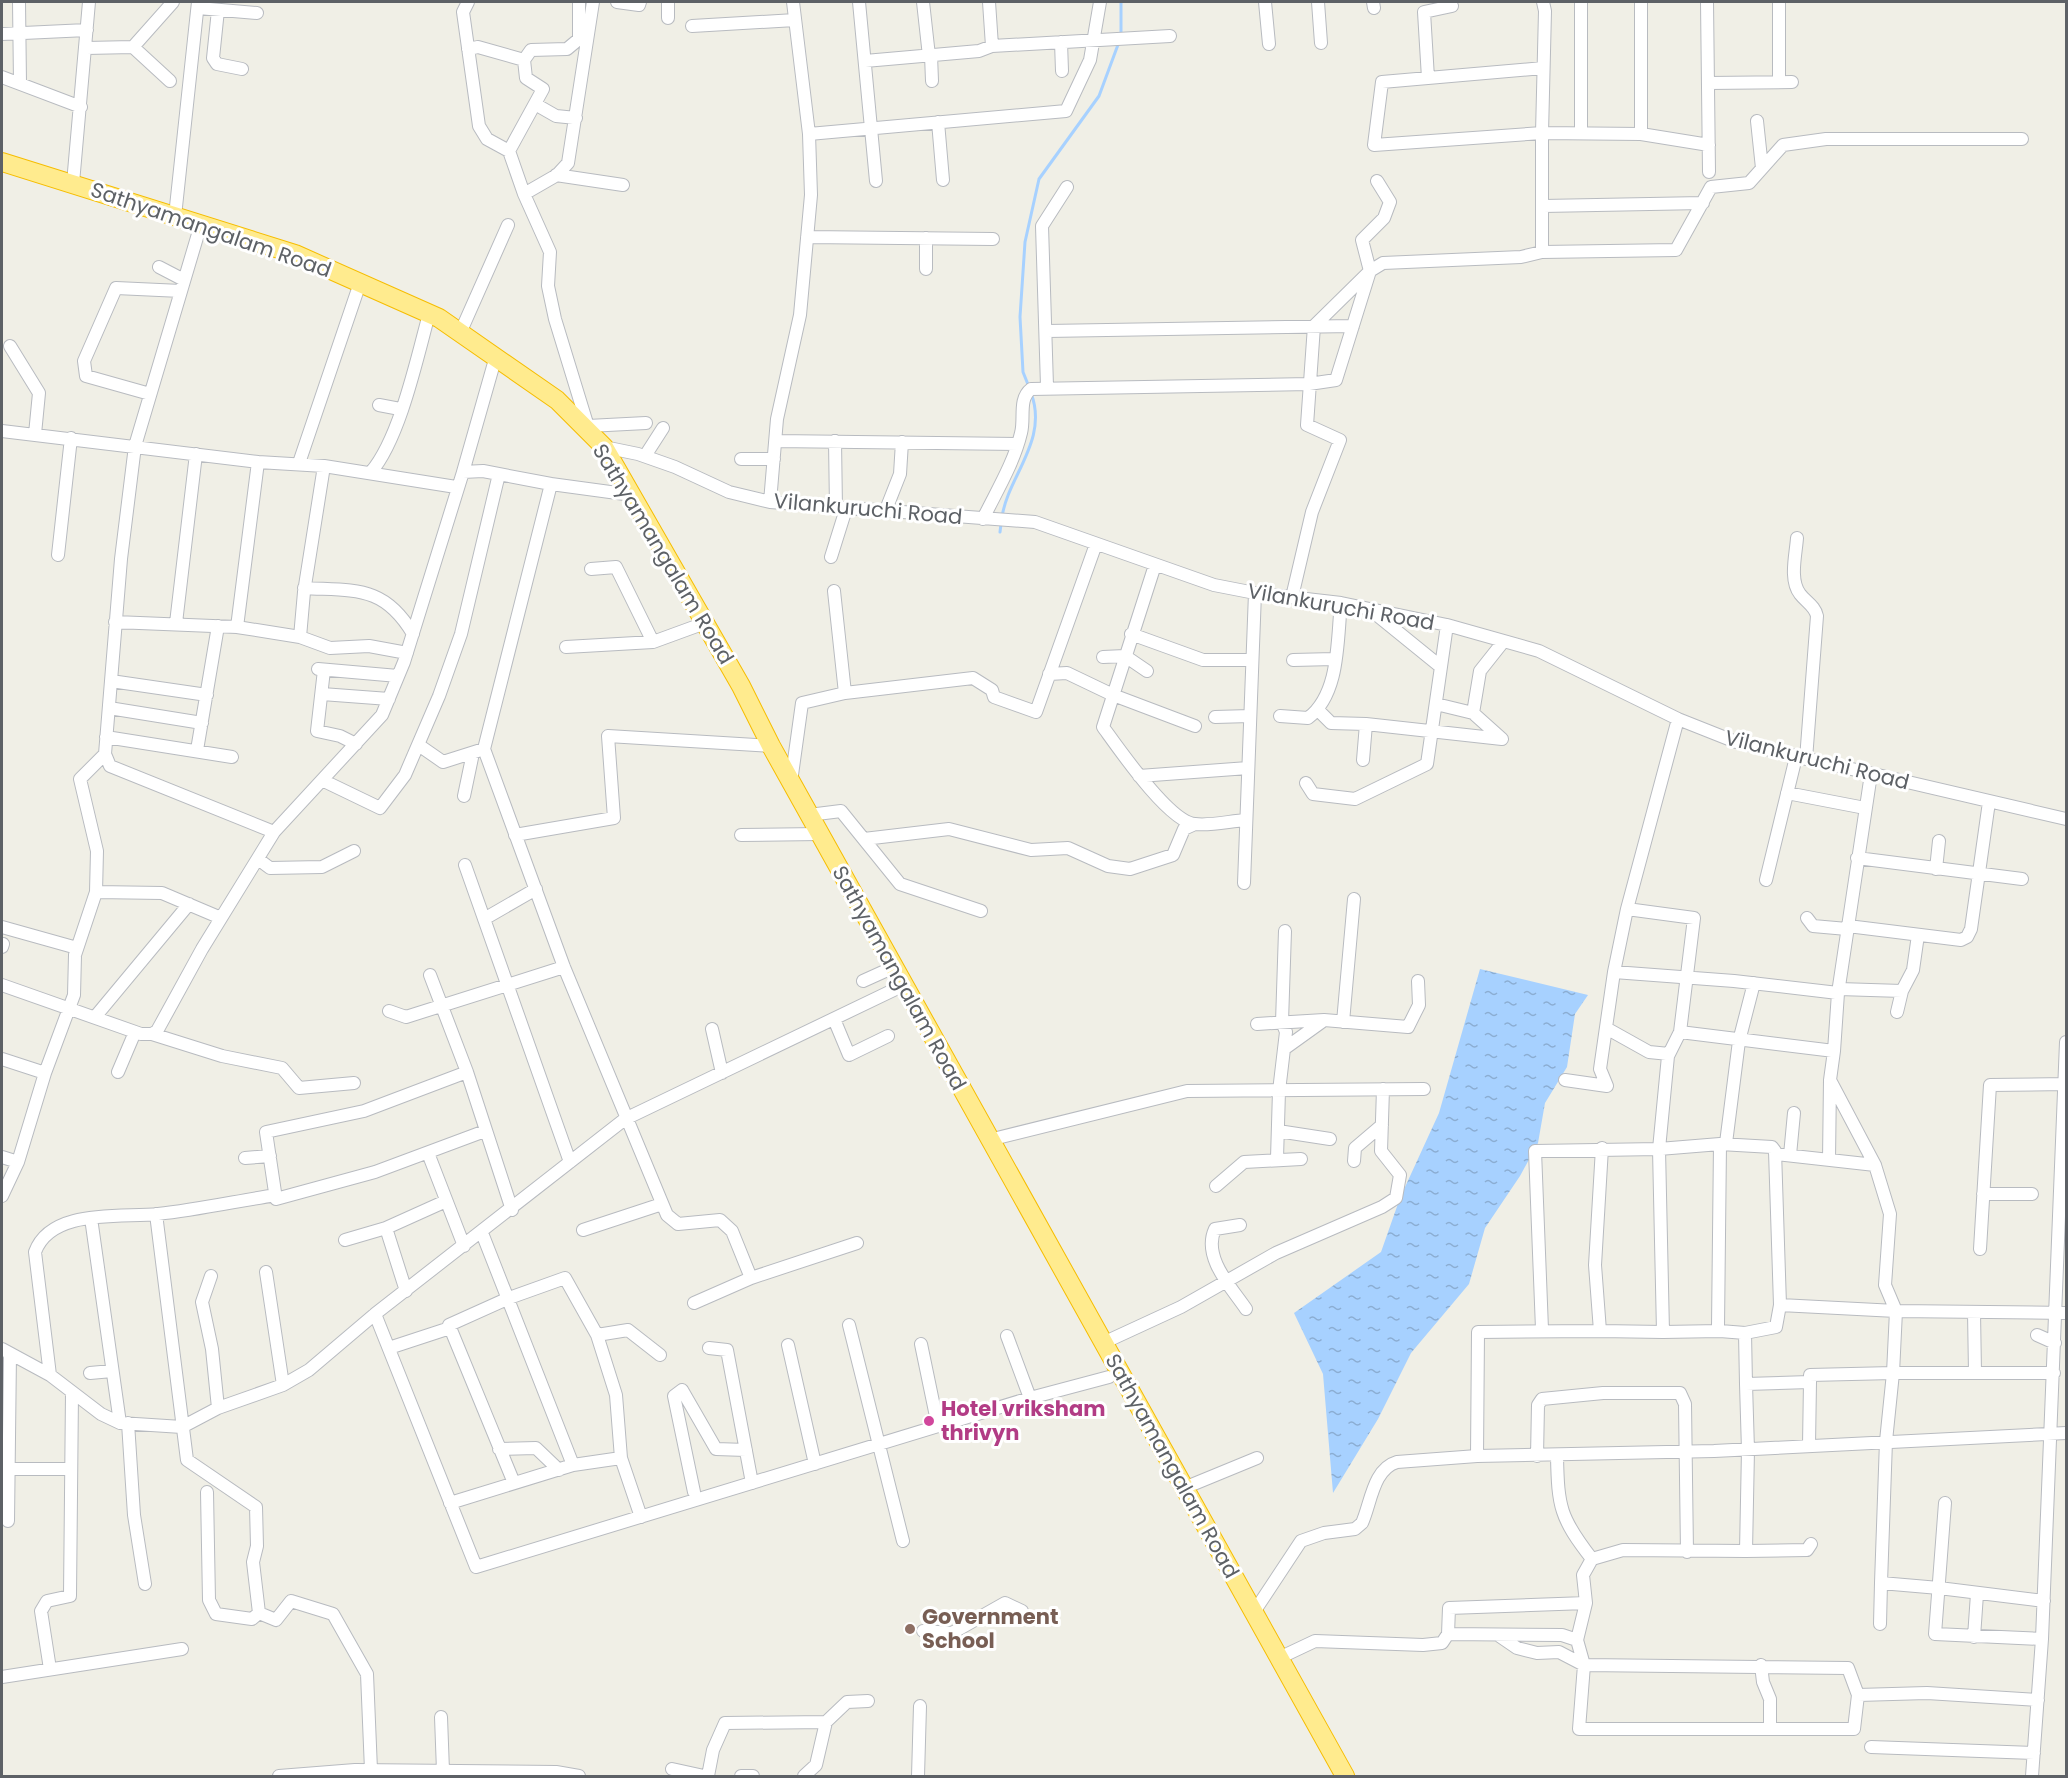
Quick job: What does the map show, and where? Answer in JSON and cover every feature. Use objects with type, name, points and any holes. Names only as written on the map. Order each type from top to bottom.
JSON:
[{"type":"highway","name":"Sathyamangalam Road","points":[[2,162],[294,254],[429,314],[496,356],[557,400],[604,447],[741,686],[771,746],[993,1148],[1061,1262],[1103,1344],[1184,1488],[1205,1536],[1332,1776]]},
{"type":"highway","name":"Sathyamangalam Road","points":[[993,1148],[1023,1220],[1109,1377],[1254,1612],[1345,1776]]},
{"type":"street","points":[[19,2],[20,83]]},
{"type":"street","points":[[73,183],[89,2]]},
{"type":"street","points":[[133,47],[173,2]]},
{"type":"street","points":[[468,2],[463,12],[478,126],[487,139],[509,151],[524,194],[550,252],[548,286],[555,319],[588,429],[646,423]]},
{"type":"street","points":[[509,151],[543,89],[526,78],[524,60],[531,50],[567,49],[579,39],[579,2]]},
{"type":"street","points":[[524,194],[556,175],[568,163],[593,2]]},
{"type":"street","points":[[617,2],[639,5],[640,2]]},
{"type":"street","points":[[668,2],[668,18]]},
{"type":"street","points":[[770,502],[777,420],[800,315],[811,195],[809,134],[793,2]]},
{"type":"street","points":[[859,2],[876,181]]},
{"type":"street","points":[[923,2],[932,81]]},
{"type":"street","points":[[989,2],[992,46]]},
{"type":"street","points":[[809,134],[1066,111],[1090,60],[1100,2]]},
{"type":"street","points":[[1265,2],[1269,44]]},
{"type":"street","points":[[1318,2],[1321,43]]},
{"type":"street","points":[[1542,252],[1545,11],[1543,2]]},
{"type":"street","points":[[1581,2],[1581,132]]},
{"type":"street","points":[[1641,2],[1641,134]]},
{"type":"street","points":[[1707,2],[1709,172]]},
{"type":"street","points":[[1779,2],[1779,82]]},
{"type":"street","points":[[175,216],[198,5],[218,10],[257,13]]},
{"type":"street","points":[[1428,78],[1424,12],[1452,6]]},
{"type":"street","points":[[218,10],[213,58],[218,64],[242,69]]},
{"type":"street","points":[[692,26],[795,20]]},
{"type":"street","points":[[2,34],[87,30]]},
{"type":"street","points":[[865,61],[979,51],[992,46],[1170,36]]},
{"type":"street","points":[[1061,42],[1062,71]]},
{"type":"street","points":[[86,48],[133,47],[170,81]]},
{"type":"street","points":[[468,49],[478,47],[524,60]]},
{"type":"street","points":[[1543,68],[1382,82],[1374,145],[1581,132],[1641,134],[1709,145]]},
{"type":"street","points":[[2,77],[81,107]]},
{"type":"street","points":[[1708,83],[1792,82]]},
{"type":"street","points":[[535,104],[556,116],[576,118]]},
{"type":"street","points":[[1757,121],[1762,168]]},
{"type":"street","points":[[938,122],[943,180]]},
{"type":"street","points":[[1292,597],[1312,512],[1340,440],[1307,425],[1314,326],[1370,272],[1383,263],[1521,257],[1542,252],[1676,250],[1711,187],[1749,183],[1783,145],[1826,139],[2022,139]]},
{"type":"street","points":[[556,175],[623,185]]},
{"type":"street","points":[[983,519],[1022,431],[1028,390],[1047,386],[1309,384],[1336,380],[1370,272],[1362,240],[1384,218],[1390,202],[1377,181]]},
{"type":"street","points":[[1047,386],[1042,226],[1067,187]]},
{"type":"street","points":[[1543,206],[1703,203]]},
{"type":"street","points":[[201,224],[135,446],[116,622],[105,754],[110,766],[274,832]]},
{"type":"street","points":[[460,332],[508,225]]},
{"type":"street","points":[[807,237],[993,239]]},
{"type":"street","points":[[926,238],[926,269]]},
{"type":"street","points":[[159,267],[183,285]]},
{"type":"street","points":[[299,463],[360,283]]},
{"type":"street","points":[[150,394],[86,376],[84,361],[116,288],[183,285]]},
{"type":"street","points":[[371,472],[385,449],[400,409],[429,314]]},
{"type":"street","points":[[1047,331],[1353,326]]},
{"type":"street","points":[[10,346],[39,393],[35,434]]},
{"type":"street","points":[[152,1034],[157,1031],[171,1010],[221,918],[274,832],[324,781],[382,715],[407,653],[496,356]]},
{"type":"street","points":[[379,405],[400,409]]},
{"type":"street","points":[[645,456],[663,428]]},
{"type":"street","points":[[2,431],[258,462],[324,466],[371,472],[456,488]]},
{"type":"street","points":[[58,555],[71,438]]},
{"type":"street","points":[[776,441],[1017,444]]},
{"type":"street","points":[[831,557],[841,508],[835,441]]},
{"type":"street","points":[[885,512],[900,474],[902,442]]},
{"type":"street","name":"Vilankuruchi Road","points":[[604,447],[645,456],[729,492],[770,502],[1035,522],[1214,585],[1254,593],[1341,603],[1447,625],[1539,651],[1678,719],[1736,742],[2067,819]]},
{"type":"street","points":[[176,623],[196,454]]},
{"type":"street","points":[[741,459],[774,459]]},
{"type":"street","points":[[237,627],[258,462]]},
{"type":"street","points":[[300,637],[304,588],[324,466]]},
{"type":"street","points":[[463,472],[500,474],[551,484],[632,495]]},
{"type":"street","points":[[324,781],[380,808],[405,775],[420,746],[461,634],[500,474]]},
{"type":"street","points":[[464,796],[479,751],[551,484]]},
{"type":"street","points":[[1766,880],[1787,793],[1801,758],[1817,616],[1816,610],[1798,592],[1796,585],[1797,538]]},
{"type":"street","points":[[791,782],[802,703],[844,693],[973,678],[992,690],[994,697],[1036,712],[1096,544]]},
{"type":"street","points":[[1155,565],[1103,727],[1139,776],[1182,820],[1195,824]]},
{"type":"street","points":[[591,569],[616,567],[653,642]]},
{"type":"street","points":[[304,588],[367,592],[400,612],[413,634]]},
{"type":"street","points":[[834,591],[844,693]]},
{"type":"street","points":[[1244,883],[1254,593]]},
{"type":"street","points":[[1280,716],[1308,718],[1318,710],[1331,685],[1341,603]]},
{"type":"street","points":[[1370,609],[1441,667]]},
{"type":"street","points":[[116,622],[237,627],[300,637],[330,648],[369,646],[407,653]]},
{"type":"street","points":[[566,647],[653,642],[705,623]]},
{"type":"street","points":[[1306,783],[1313,794],[1355,799],[1427,764],[1447,625]]},
{"type":"street","points":[[197,750],[219,626]]},
{"type":"street","points":[[1131,634],[1203,660],[1252,660]]},
{"type":"street","points":[[1473,713],[1480,671],[1503,642]]},
{"type":"street","points":[[1103,657],[1125,656],[1147,671]]},
{"type":"street","points":[[1293,660],[1334,659]]},
{"type":"street","points":[[356,744],[340,736],[317,731],[322,694],[321,670],[398,675]]},
{"type":"street","points":[[1049,674],[1067,673],[1113,695],[1195,726]]},
{"type":"street","points":[[111,681],[207,695]]},
{"type":"street","points":[[322,694],[389,699]]},
{"type":"street","points":[[1318,710],[1331,723],[1366,724],[1502,739],[1473,713],[1436,704]]},
{"type":"street","points":[[109,708],[202,723]]},
{"type":"street","points":[[1215,717],[1250,716]]},
{"type":"street","points":[[1565,1080],[1607,1086],[1600,1069],[1614,972],[1627,909],[1678,719]]},
{"type":"street","points":[[1363,760],[1366,724]]},
{"type":"street","points":[[515,835],[614,818],[608,736],[771,746]]},
{"type":"street","points":[[106,737],[232,757]]},
{"type":"street","points":[[420,746],[443,762],[479,751]]},
{"type":"street","points":[[479,751],[515,835],[564,967],[625,1119],[667,1215],[678,1224],[720,1220],[732,1231],[750,1278]]},
{"type":"street","points":[[2,1196],[18,1162],[45,1073],[75,995],[77,948],[96,892],[97,850],[80,779],[105,754]]},
{"type":"street","points":[[1139,776],[1248,768]]},
{"type":"street","points":[[1829,1160],[1830,1080],[1839,991],[1871,774]]},
{"type":"street","points":[[1787,793],[1865,808]]},
{"type":"street","points":[[1807,918],[1812,926],[1847,927],[1961,940],[1967,938],[1989,802]]},
{"type":"street","points":[[809,815],[841,811],[900,884],[981,910]]},
{"type":"street","points":[[864,839],[949,829],[1031,850],[1068,848],[1108,866],[1130,869],[1173,855],[1184,829],[1195,824],[1246,820]]},
{"type":"street","points":[[741,835],[820,834]]},
{"type":"street","points":[[1936,869],[1939,841]]},
{"type":"street","points":[[258,859],[270,868],[322,867],[354,850]]},
{"type":"street","points":[[1857,858],[2022,879]]},
{"type":"street","points":[[465,865],[570,1162]]},
{"type":"street","points":[[484,919],[536,890]]},
{"type":"street","points":[[96,892],[162,893],[221,918]]},
{"type":"street","points":[[1343,1022],[1354,899]]},
{"type":"street","points":[[95,1017],[189,904]]},
{"type":"street","points":[[1627,909],[1694,918],[1680,1032],[1669,1054],[1659,1149],[1663,1332]]},
{"type":"street","points":[[2,927],[77,948]]},
{"type":"street","points":[[1277,1158],[1279,1090],[1286,1032],[1282,1022],[1285,931]]},
{"type":"street","points":[[1897,1012],[1902,991],[1913,970],[1918,935]]},
{"type":"street","points":[[389,1011],[406,1017],[564,967]]},
{"type":"street","points":[[862,981],[894,968]]},
{"type":"street","points":[[1614,972],[1839,991],[1902,991]]},
{"type":"street","points":[[430,975],[467,1072],[512,1210]]},
{"type":"street","points":[[1257,1024],[1324,1020],[1408,1027],[1419,1005],[1418,981]]},
{"type":"street","points":[[1720,1331],[1718,1321],[1723,1143],[1739,1041],[1754,983]]},
{"type":"street","points":[[2,985],[135,1032],[152,1034],[222,1056],[282,1068],[299,1088],[354,1083]]},
{"type":"street","points":[[8,1521],[9,1469],[5,1437],[4,1352],[50,1375],[101,1414],[124,1423],[182,1427],[218,1408],[283,1385],[309,1370],[375,1314],[512,1210],[625,1119],[904,985]]},
{"type":"street","points":[[834,1019],[849,1055],[888,1036]]},
{"type":"street","points":[[1284,1049],[1324,1020]]},
{"type":"street","points":[[1606,1028],[1649,1052],[1669,1054]]},
{"type":"street","points":[[712,1029],[722,1073]]},
{"type":"street","points":[[118,1072],[135,1032]]},
{"type":"street","points":[[1680,1032],[1834,1051]]},
{"type":"street","points":[[2032,1776],[2042,1640],[2052,1433],[2058,1377],[2055,1343],[2062,1313],[2067,1042]]},
{"type":"street","points":[[2,1059],[45,1073]]},
{"type":"street","points":[[467,1072],[364,1112],[266,1132],[276,1199],[375,1172],[485,1131]]},
{"type":"street","points":[[1830,1080],[1875,1165],[1890,1214],[1885,1285],[1896,1311],[1886,1441],[1880,1624]]},
{"type":"street","points":[[1980,1249],[1990,1085],[2066,1084]]},
{"type":"street","points":[[1103,1344],[1180,1307],[1276,1253],[1382,1207],[1396,1198],[1400,1175],[1381,1151],[1383,1089]]},
{"type":"street","points":[[993,1148],[1187,1091],[1424,1089]]},
{"type":"street","points":[[1790,1155],[1794,1113]]},
{"type":"street","points":[[1354,1161],[1354,1148],[1382,1125]]},
{"type":"street","points":[[1278,1131],[1330,1139]]},
{"type":"street","points":[[1477,1456],[1478,1332],[1542,1329],[1745,1333],[1776,1327],[1780,1305],[1773,1147],[1723,1143],[1659,1149],[1602,1148],[1534,1151],[1542,1329]]},
{"type":"street","points":[[1600,1331],[1595,1265],[1602,1148]]},
{"type":"street","points":[[428,1153],[464,1246]]},
{"type":"street","points":[[1775,1154],[1875,1165]]},
{"type":"street","points":[[245,1158],[270,1156]]},
{"type":"street","points":[[2,1157],[18,1162]]},
{"type":"street","points":[[1216,1186],[1244,1162],[1277,1158],[1301,1159]]},
{"type":"street","points":[[1983,1194],[2032,1194]]},
{"type":"street","points":[[50,1375],[35,1252],[39,1241],[48,1231],[91,1218],[123,1213],[156,1214],[276,1195]]},
{"type":"street","points":[[345,1240],[386,1228],[446,1201]]},
{"type":"street","points":[[583,1230],[662,1204]]},
{"type":"street","points":[[156,1214],[179,1379],[187,1460],[256,1507],[257,1546],[253,1562],[259,1613]]},
{"type":"street","points":[[91,1218],[112,1371],[124,1423],[134,1515],[145,1584]]},
{"type":"street","points":[[1240,1225],[1215,1228],[1211,1237],[1213,1260],[1246,1309]]},
{"type":"street","points":[[386,1228],[406,1291]]},
{"type":"street","points":[[482,1233],[573,1465]]},
{"type":"street","points":[[694,1303],[750,1278],[857,1243]]},
{"type":"street","points":[[266,1272],[283,1385]]},
{"type":"street","points":[[211,1276],[202,1302],[212,1348],[218,1408]]},
{"type":"street","points":[[514,1483],[449,1325],[509,1298],[565,1278],[597,1335],[616,1395],[621,1458],[641,1517]]},
{"type":"street","points":[[1780,1305],[1896,1311],[2062,1313]]},
{"type":"street","points":[[1974,1312],[1976,1373]]},
{"type":"street","points":[[375,1314],[476,1567],[1030,1398],[1109,1377]]},
{"type":"street","points":[[849,1325],[903,1541]]},
{"type":"street","points":[[389,1348],[450,1328]]},
{"type":"street","points":[[597,1335],[628,1330],[660,1355]]},
{"type":"street","points":[[1745,1333],[1748,1450],[1746,1551]]},
{"type":"street","points":[[2037,1335],[2055,1343]]},
{"type":"street","points":[[1007,1336],[1030,1398]]},
{"type":"street","points":[[921,1344],[938,1426]]},
{"type":"street","points":[[788,1345],[815,1464]]},
{"type":"street","points":[[709,1348],[727,1350],[752,1483]]},
{"type":"street","points":[[90,1373],[112,1371]]},
{"type":"street","points":[[1809,1445],[1810,1375],[1976,1373],[2058,1377]]},
{"type":"street","points":[[1746,1384],[1810,1382]]},
{"type":"street","points":[[694,1492],[674,1396],[682,1390],[716,1449],[746,1450]]},
{"type":"street","points":[[50,1669],[41,1611],[47,1601],[70,1596],[72,1393]]},
{"type":"street","points":[[1537,1456],[1540,1401],[1603,1393],[1680,1394],[1685,1404],[1687,1552]]},
{"type":"street","points":[[1254,1612],[1301,1541],[1324,1533],[1355,1529],[1362,1523],[1380,1474],[1386,1465],[1414,1460],[1477,1456],[1748,1450],[2067,1433]]},
{"type":"street","points":[[500,1449],[536,1448],[559,1470]]},
{"type":"street","points":[[1557,1456],[1557,1500],[1578,1541],[1592,1558]]},
{"type":"street","points":[[450,1503],[573,1465],[621,1458]]},
{"type":"street","points":[[1184,1488],[1257,1458]]},
{"type":"street","points":[[9,1469],[71,1469]]},
{"type":"street","points":[[207,1492],[209,1600],[216,1614],[252,1618],[259,1613]]},
{"type":"street","points":[[1945,1503],[1935,1634],[2042,1640]]},
{"type":"street","points":[[1498,1635],[1517,1648],[1537,1653],[1559,1652],[1584,1665],[1761,1665],[1848,1668],[1858,1695],[1854,1730],[1580,1729],[1584,1665],[1577,1640],[1586,1603],[1583,1575],[1592,1558],[1623,1550],[1687,1552],[1807,1550],[1811,1544]]},
{"type":"street","points":[[1881,1583],[2044,1601]]},
{"type":"street","points":[[1974,1637],[1977,1594]]},
{"type":"street","points":[[259,1613],[276,1620],[291,1601],[333,1614],[367,1674],[371,1770]]},
{"type":"street","points":[[923,1631],[952,1634],[1005,1603],[1022,1611]]},
{"type":"street","points":[[1279,1658],[1315,1641],[1423,1645],[1442,1643],[1448,1634],[1449,1608],[1586,1603]]},
{"type":"street","points":[[1448,1634],[1562,1635],[1577,1640]]},
{"type":"street","points":[[2,1677],[182,1649]]},
{"type":"street","points":[[1761,1665],[1763,1682],[1770,1699],[1770,1729]]},
{"type":"street","points":[[1858,1695],[1927,1693],[2038,1700]]},
{"type":"street","points":[[804,1776],[816,1765],[826,1722],[846,1702],[868,1701]]},
{"type":"street","points":[[918,1776],[920,1706]]},
{"type":"street","points":[[441,1717],[443,1771]]},
{"type":"street","points":[[672,1769],[706,1776],[713,1750],[725,1723],[826,1722]]},
{"type":"street","points":[[1871,1747],[2034,1753]]},
{"type":"street","points":[[279,1776],[342,1774],[371,1770],[497,1774],[556,1772],[579,1776]]},
{"type":"street","points":[[741,1776],[753,1776]]},
{"type":"water","points":[[1480,969],[1588,995],[1575,1014],[1567,1067],[1545,1103],[1538,1143],[1520,1176],[1485,1228],[1469,1284],[1411,1353],[1378,1419],[1333,1493],[1323,1374],[1294,1313],[1381,1252],[1400,1198],[1439,1113]]},
{"type":"waterway","points":[[1121,2],[1121,35]]},
{"type":"waterway","points":[[1029,387],[1023,372],[1020,317],[1025,242],[1039,179],[1099,96],[1119,42]]},
{"type":"waterway","points":[[1002,517],[1006,502],[1026,457],[1035,426],[1035,410],[1031,393]]},
{"type":"waterway","points":[[1000,532],[1001,524]]},
{"type":"place","name":"Hotel vriksham thrivyn","points":[[929,1421]]},
{"type":"place","name":"Government School","points":[[910,1629]]}]
